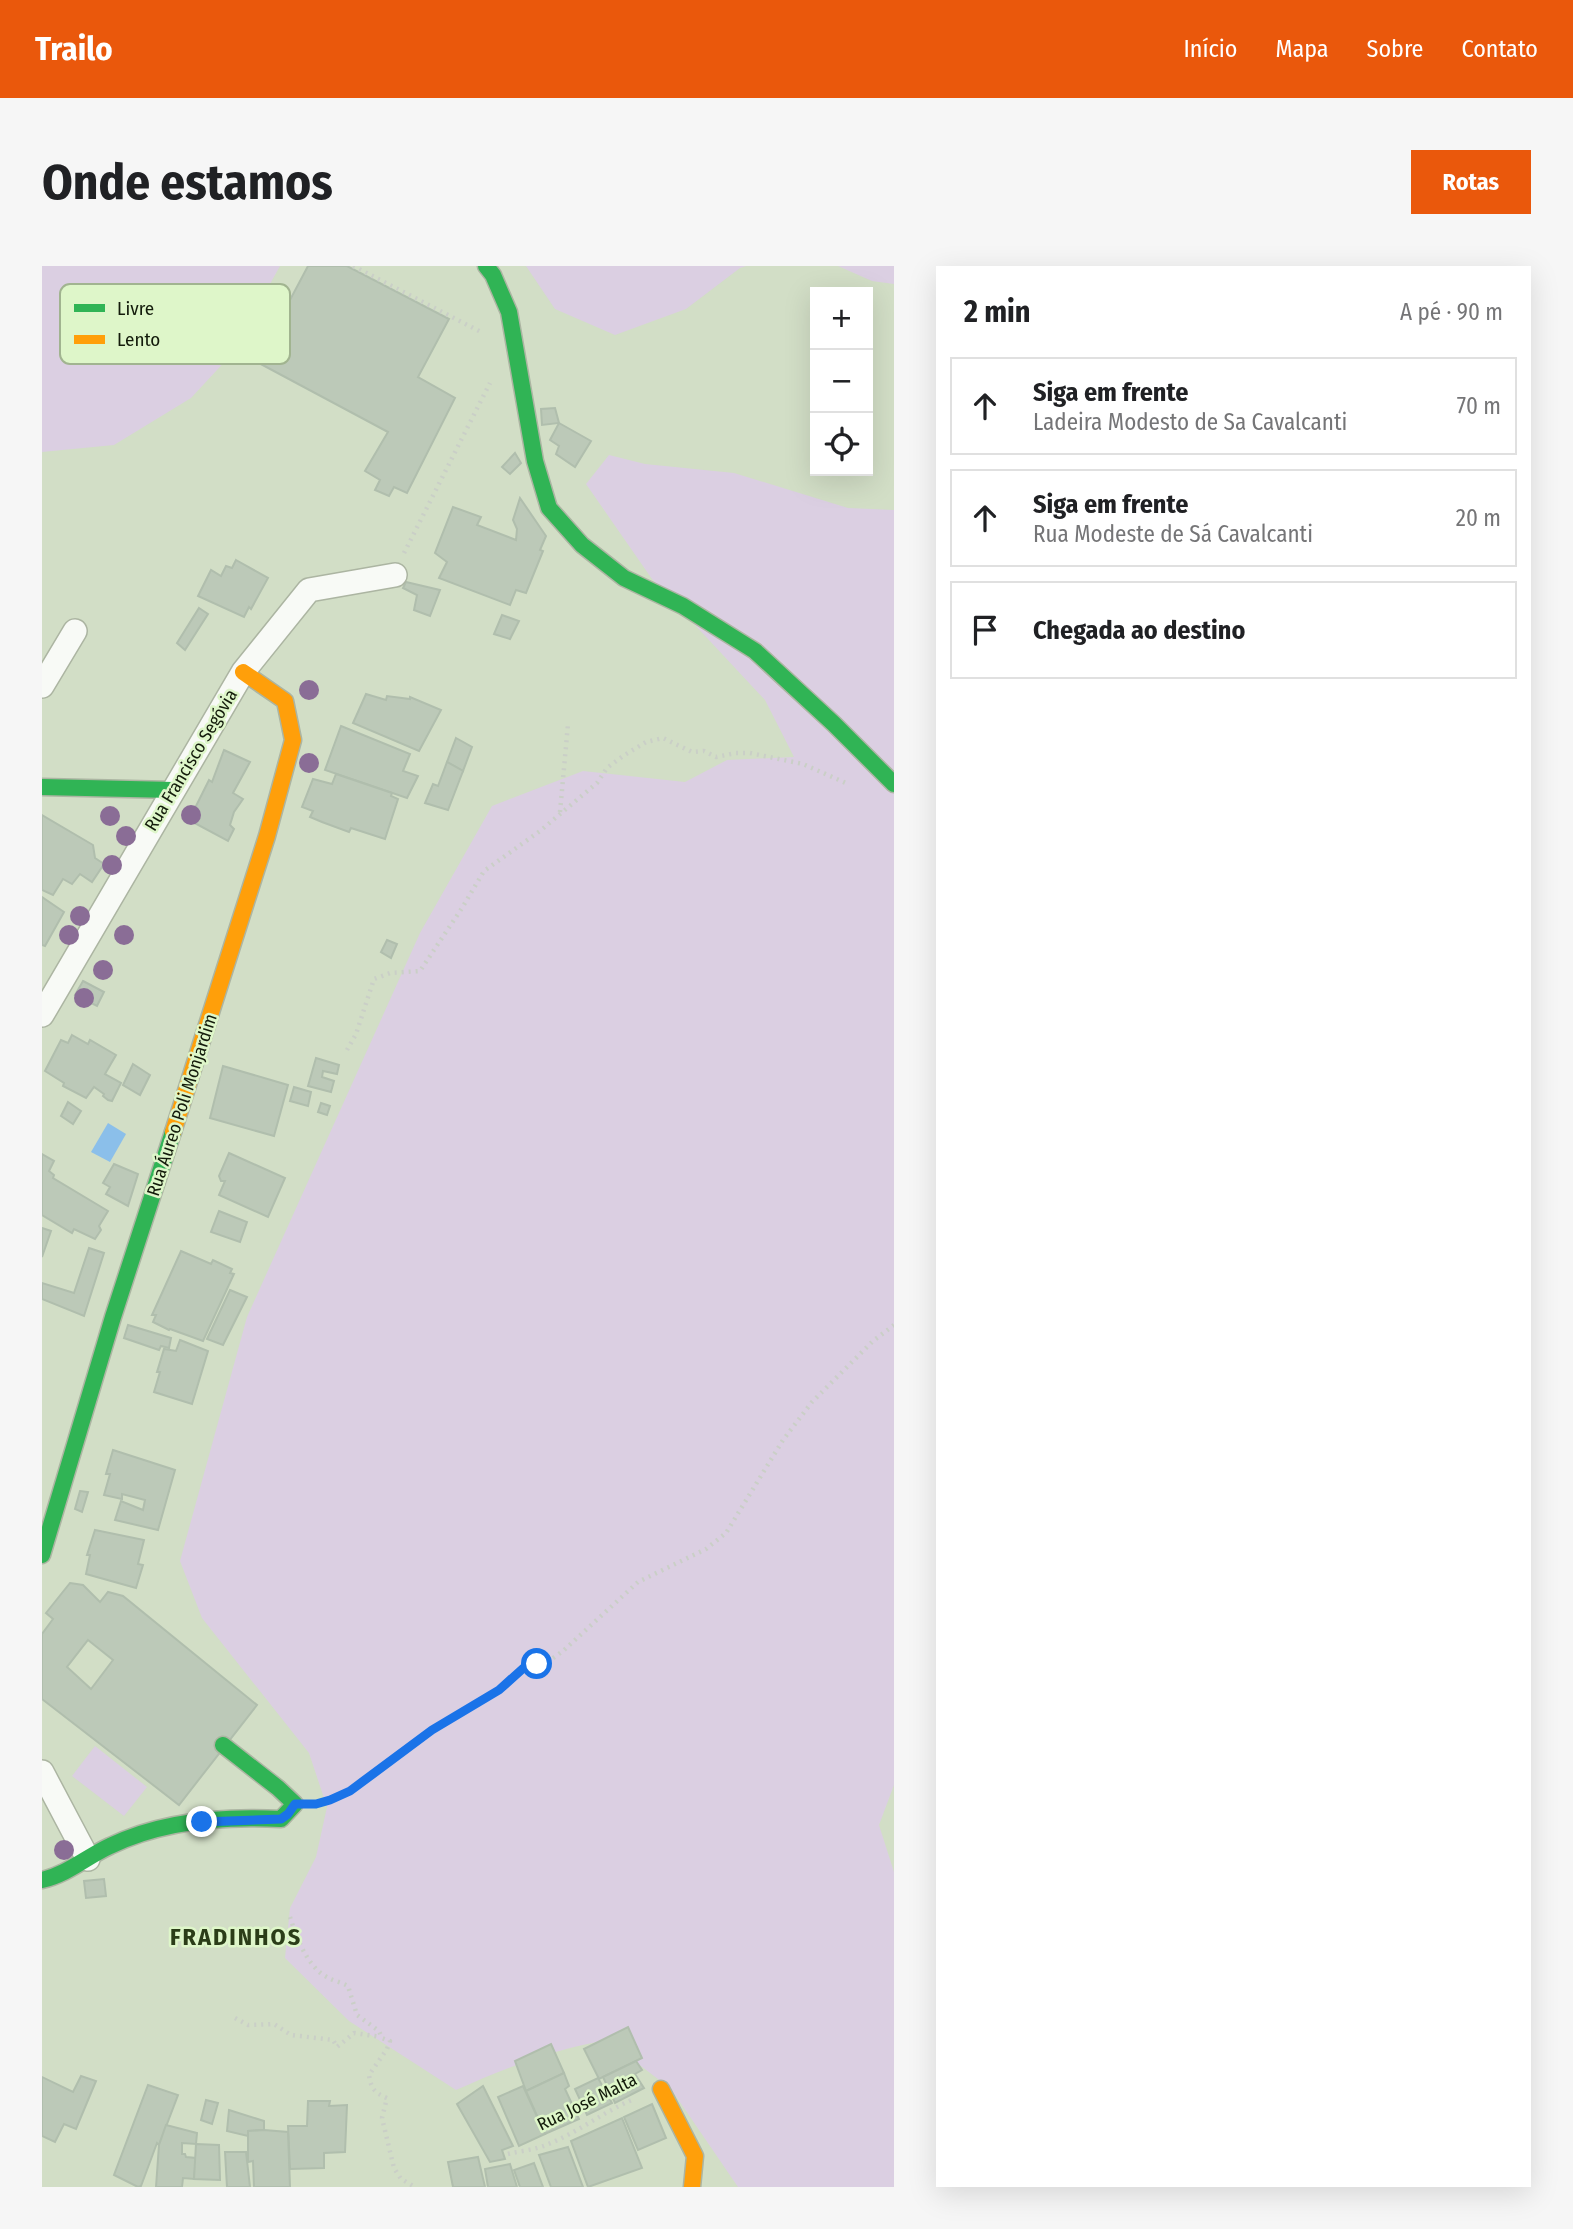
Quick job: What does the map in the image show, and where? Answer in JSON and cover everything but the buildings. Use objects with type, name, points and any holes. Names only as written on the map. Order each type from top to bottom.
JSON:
[{"type":"street","points":[[486,266],[493,275],[509,312],[536,461],[549,508],[582,545],[624,578],[683,606],[755,651],[834,724],[889,781]]},
{"type":"street","name":"Rua Francisco Segóvia","points":[[42,1015],[243,672],[309,590],[395,575]]},
{"type":"street","points":[[42,686],[75,631]]},
{"type":"street","name":"Rua Áureo Poli Monjardim","points":[[42,1555],[113,1317],[267,836],[293,740],[285,701],[243,672]]},
{"type":"street","points":[[42,787],[173,790]]},
{"type":"street","points":[[42,1880],[57,1878],[109,1846],[147,1829],[202,1822],[281,1819],[288,1814],[295,1804],[280,1787],[246,1765],[223,1745]]},
{"type":"street","points":[[42,1772],[88,1859]]},
{"type":"street","name":"Rua José Malta","points":[[661,2089],[695,2156],[692,2187]]},
{"type":"path","points":[[353,266],[490,337]]},
{"type":"path","points":[[395,575],[491,380]]},
{"type":"path","points":[[560,813],[568,724]]},
{"type":"path","points":[[347,1050],[356,1034],[374,979],[390,973],[420,971],[463,908],[484,871],[523,845],[597,783],[607,768],[646,742],[663,738],[692,752],[704,751],[716,757],[736,753],[750,754],[803,764],[847,784],[862,787],[889,781]]},
{"type":"path","points":[[295,1804],[316,1804],[350,1791],[432,1730],[499,1690],[528,1664],[549,1661],[563,1651],[638,1582],[679,1564],[716,1541],[726,1533],[783,1440],[812,1402],[873,1341],[894,1325]]},
{"type":"path","points":[[290,1917],[300,1939],[300,1948],[318,1971],[348,1986],[356,2015],[379,2031],[382,2038]]},
{"type":"path","points":[[235,2018],[248,2025],[274,2024],[291,2035],[333,2040],[337,2047],[354,2033],[390,2041],[369,2075],[370,2084],[375,2093],[387,2098],[382,2118],[394,2168],[401,2179],[415,2187]]},
{"type":"path","name":"Rua José Malta","points":[[508,2154],[544,2146],[614,2108],[661,2089]]},
{"type":"shaded area","points":[[42,266],[280,266],[270,284],[60,284],[60,364],[223,364],[191,398],[114,445],[42,452]]},
{"type":"shaded area","points":[[526,266],[746,266],[686,309],[615,335],[555,309]]},
{"type":"shaded area","points":[[838,266],[894,266],[894,284],[872,281]]},
{"type":"shaded area","points":[[609,455],[645,464],[734,473],[848,508],[894,510],[894,1785],[879,1825],[894,1872],[894,2187],[738,2187],[671,2089],[607,2040],[530,2060],[456,2090],[349,2021],[285,1958],[290,1908],[316,1857],[327,1807],[309,1753],[202,1618],[180,1561],[247,1317],[420,933],[492,806],[583,771],[685,782],[727,760],[794,757],[765,700],[652,579],[586,484]]},
{"type":"shaded area","points":[[95,1746],[147,1787],[124,1816],[72,1776]]},
{"type":"water","points":[[108,1123],[126,1134],[110,1162],[91,1152]]},
{"type":"traffic: fast","points":[[486,266],[493,275],[509,312],[535,461],[549,508],[582,545],[624,578],[683,606],[755,651],[894,784]]},
{"type":"traffic: fast","points":[[42,787],[173,790]]},
{"type":"traffic: fast","points":[[42,1555],[113,1317],[173,1132]]},
{"type":"traffic: fast","points":[[42,1880],[69,1870],[110,1846],[150,1831],[194,1822],[238,1818],[281,1819],[295,1804],[223,1745]]},
{"type":"traffic: slow","points":[[173,1132],[267,836],[293,740],[285,701],[243,672]]},
{"type":"traffic: slow","points":[[661,2089],[695,2156],[692,2187]]},
{"type":"district","name":"FRADINHOS","points":[[236,1937]]},
{"type":"route","points":[[202,1822],[281,1819],[295,1804],[316,1804],[350,1791],[432,1730],[463,1714],[499,1690],[528,1664],[537,1664]]}]
